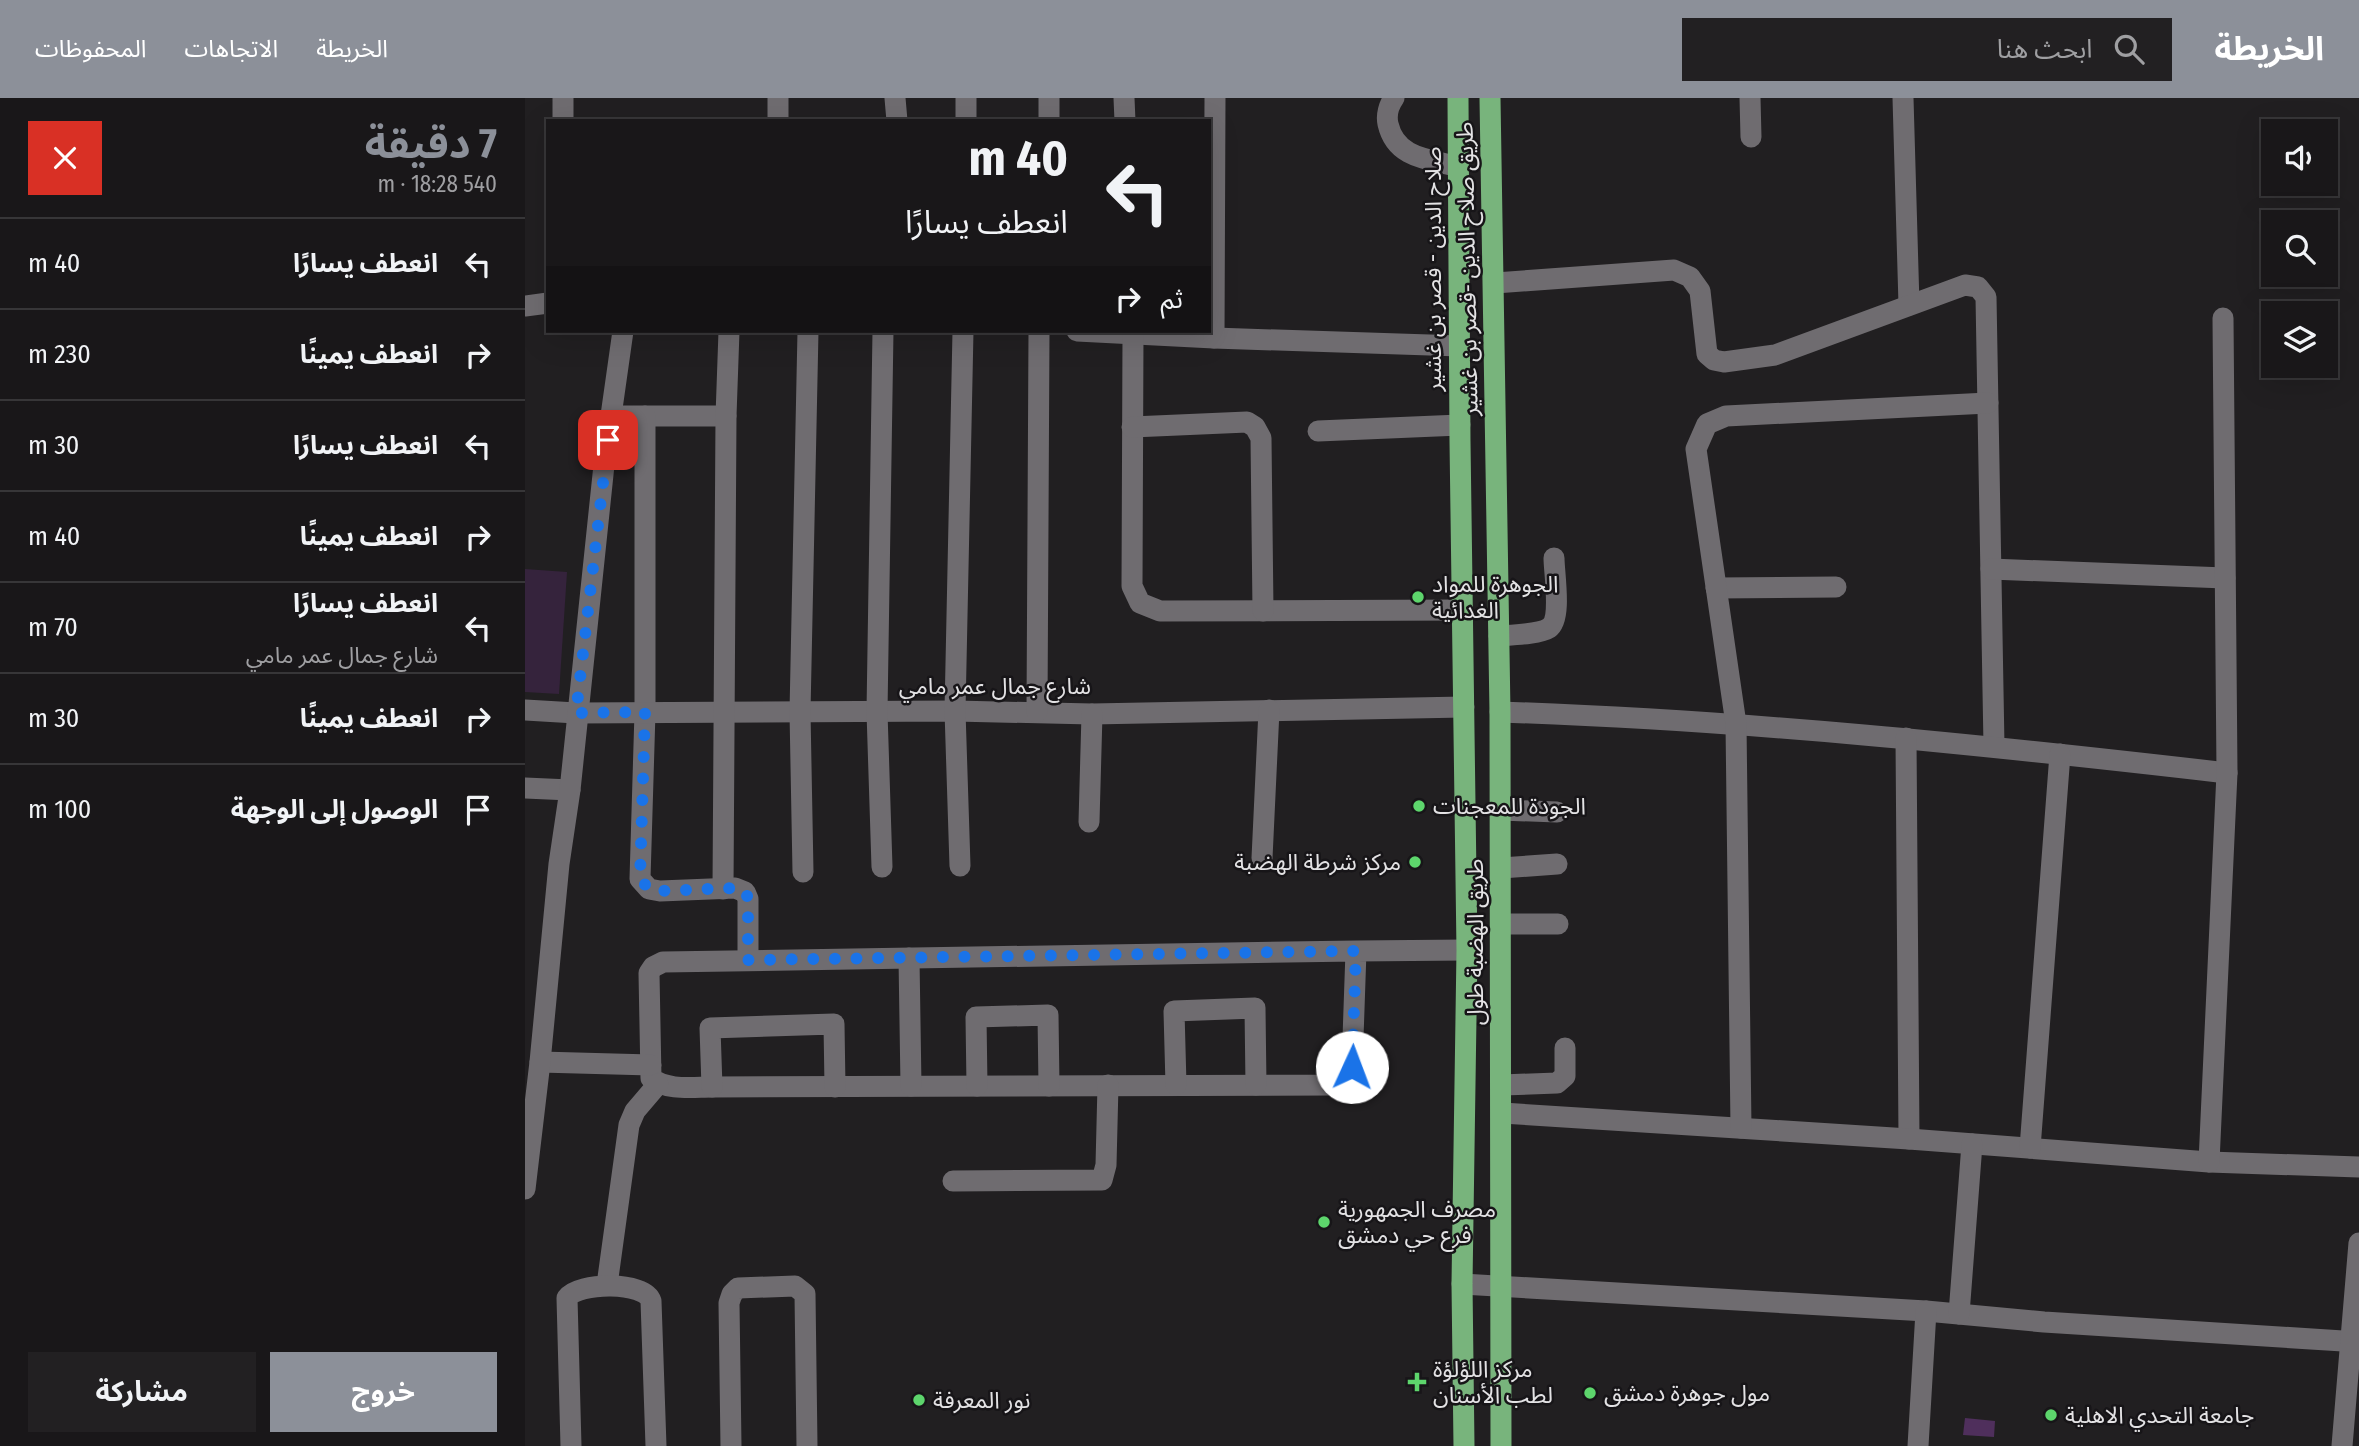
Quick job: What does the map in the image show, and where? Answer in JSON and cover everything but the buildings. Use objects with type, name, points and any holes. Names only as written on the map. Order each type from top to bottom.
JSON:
[{"type":"highway","name":"صلاح الدين - قصر بن غشير","points":[[1458,98],[1460,433]]},
{"type":"highway","name":"طريق صلاح الدين -قصر بن غشير","points":[[1490,98],[1496,439]]},
{"type":"highway","name":"طريق الهضبة طول","points":[[1460,433],[1467,950],[1462,1284],[1464,1446]]},
{"type":"highway","name":"طريق الهضبة طول","points":[[1496,439],[1501,868],[1501,1446]]},
{"type":"street","points":[[563,98],[563,119]]},
{"type":"street","points":[[778,98],[778,119]]},
{"type":"street","points":[[895,98],[897,119]]},
{"type":"street","points":[[966,98],[966,119]]},
{"type":"street","points":[[1049,98],[1049,119]]},
{"type":"street","points":[[1124,98],[1125,119]]},
{"type":"street","points":[[1215,338],[1216,98]]},
{"type":"street","points":[[1394,98],[1387,120],[1394,143],[1411,154],[1459,167]]},
{"type":"street","points":[[1749,98],[1751,137]]},
{"type":"street","points":[[1903,98],[1909,305]]},
{"type":"street","points":[[1495,284],[1674,270],[1690,277],[1700,291],[1707,354],[1714,360],[1724,362],[1775,355],[1965,285],[1978,287],[1986,297],[1994,746]]},
{"type":"street","points":[[525,306],[546,303]]},
{"type":"street","points":[[2209,1162],[2227,774],[2223,318]]},
{"type":"street","points":[[525,1189],[536,1048],[570,790],[576,713],[623,333]]},
{"type":"street","points":[[723,889],[729,333]]},
{"type":"street","points":[[803,872],[800,712],[808,333]]},
{"type":"street","points":[[882,867],[877,712],[883,333]]},
{"type":"street","points":[[960,866],[955,712],[963,333]]},
{"type":"street","points":[[1037,712],[1039,333]]},
{"type":"street","points":[[1114,333],[1460,346]]},
{"type":"street","points":[[1132,334],[1132,586],[1140,603],[1160,611],[1463,610]]},
{"type":"street","points":[[1741,1128],[1736,723],[1696,449],[1707,424],[1726,416],[1988,403]]},
{"type":"street","points":[[611,416],[726,416]]},
{"type":"street","points":[[645,416],[645,712],[640,879],[649,889],[660,891],[745,891],[748,898],[748,960]]},
{"type":"street","points":[[1132,427],[1247,422],[1255,427],[1261,438],[1263,611]]},
{"type":"street","points":[[1318,431],[1460,433]]},
{"type":"street","points":[[1499,636],[1547,630],[1554,622],[1554,558]]},
{"type":"street","points":[[1991,569],[2225,579]]},
{"type":"street","points":[[1716,588],[1836,587]]},
{"type":"street","name":"شارع جمال عمر مامي","points":[[525,710],[576,713],[1092,714],[1464,707]]},
{"type":"street","points":[[1262,858],[1269,710]]},
{"type":"street","points":[[1500,712],[1736,723],[1994,746],[2227,774]]},
{"type":"street","points":[[1089,822],[1092,714]]},
{"type":"street","points":[[1906,738],[1909,1139]]},
{"type":"street","points":[[2031,1148],[2060,754]]},
{"type":"street","points":[[525,788],[570,790]]},
{"type":"street","points":[[1500,810],[1556,812]]},
{"type":"street","points":[[1501,868],[1557,864]]},
{"type":"street","points":[[1501,924],[1558,924]]},
{"type":"street","points":[[607,1285],[629,1125],[655,1074],[649,974],[653,967],[663,962],[1467,950]]},
{"type":"street","points":[[536,1048],[712,1087],[1334,1085],[1346,1079],[1352,1067],[1356,951]]},
{"type":"street","points":[[909,958],[911,1086]]},
{"type":"street","points":[[1176,1085],[1174,1011],[1255,1008],[1256,1085]]},
{"type":"street","points":[[977,1086],[976,1017],[1048,1015],[1049,1086]]},
{"type":"street","points":[[712,1087],[710,1028],[834,1024],[835,1087]]},
{"type":"street","points":[[1501,1085],[1557,1083],[1565,1076],[1565,1048]]},
{"type":"street","points":[[953,1181],[1102,1180],[1106,1166],[1108,1086]]},
{"type":"street","points":[[1502,1113],[1972,1143],[2209,1162],[2359,1167]]},
{"type":"street","points":[[1959,1314],[1972,1143]]},
{"type":"street","points":[[2342,1446],[2355,1342],[2359,1243]]},
{"type":"street","points":[[1462,1284],[1926,1311],[2355,1342]]},
{"type":"street","points":[[571,1446],[567,1298],[572,1292],[607,1285],[643,1291],[649,1295],[651,1301],[656,1446]]},
{"type":"street","points":[[731,1446],[729,1303],[732,1294],[738,1288],[795,1286],[805,1294],[807,1446]]},
{"type":"street","points":[[1918,1446],[1926,1311]]},
{"type":"shaded area","points":[[525,569],[567,572],[559,694],[525,692]]},
{"type":"shaded area","points":[[1965,1418],[1995,1421],[1994,1437],[1963,1435]]},
{"type":"place","name":"الجوهرة للمواد الغدائية","points":[[1418,597]]},
{"type":"place","name":"الجودة للمعجنات","points":[[1419,806]]},
{"type":"place","name":"مركز شرطة الهضبة","points":[[1415,862]]},
{"type":"place","name":"مصرف الجمهورية فرع حي دمشق","points":[[1324,1222]]},
{"type":"place","name":"مركز اللؤلؤة لطب الأسنان","points":[[1417,1382]]},
{"type":"place","name":"مول جوهرة دمشق","points":[[1590,1393]]},
{"type":"place","name":"نور المعرفة","points":[[919,1400]]},
{"type":"place","name":"جامعة التحدي الاهلية","points":[[2051,1415]]},
{"type":"route","points":[[608,440],[576,713],[645,712],[640,879],[649,889],[660,891],[735,888],[745,891],[748,898],[748,960],[1356,951],[1352,1067]]}]
